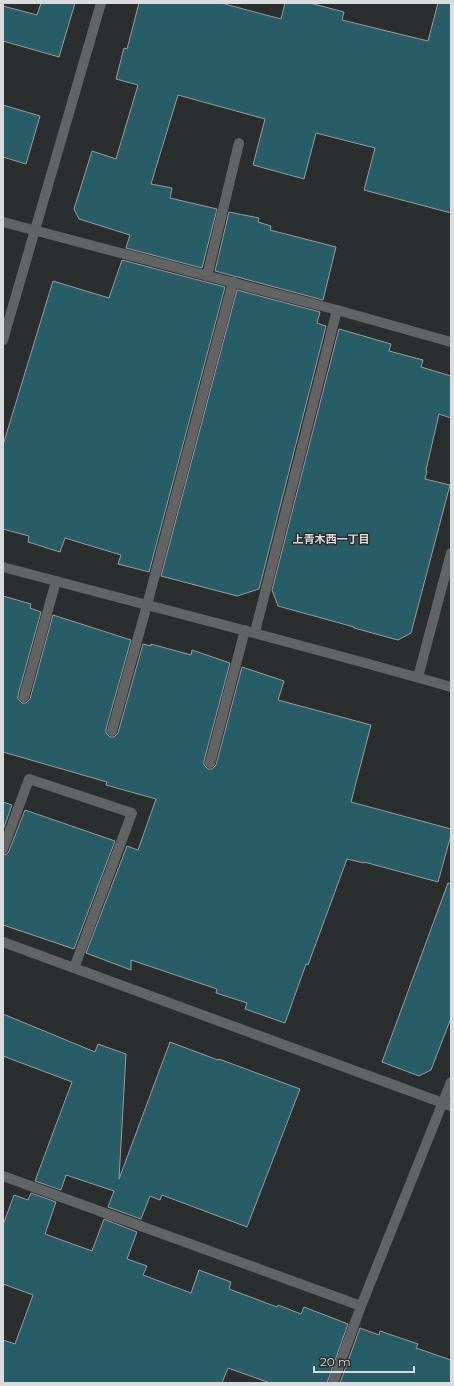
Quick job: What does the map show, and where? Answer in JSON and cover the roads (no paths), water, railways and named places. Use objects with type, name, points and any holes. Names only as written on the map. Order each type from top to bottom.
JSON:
[{"type":"street","points":[[3,340],[101,3]]},
{"type":"street","points":[[207,276],[239,143]]},
{"type":"street","points":[[3,222],[337,310],[451,342]]},
{"type":"street","points":[[112,731],[147,606],[232,282]]},
{"type":"street","points":[[210,762],[250,631],[337,310]]},
{"type":"street","points":[[418,677],[451,553]]},
{"type":"street","points":[[3,567],[147,606],[250,631],[451,687]]},
{"type":"street","points":[[24,697],[56,581]]},
{"type":"street","points":[[3,849],[29,779],[132,813],[74,968]]},
{"type":"street","points":[[3,942],[447,1104]]},
{"type":"street","points":[[333,1383],[361,1306],[447,1104],[451,1082]]},
{"type":"street","points":[[3,1176],[361,1306]]},
{"type":"district","name":"上青木西一丁目","points":[[331,539]]}]
